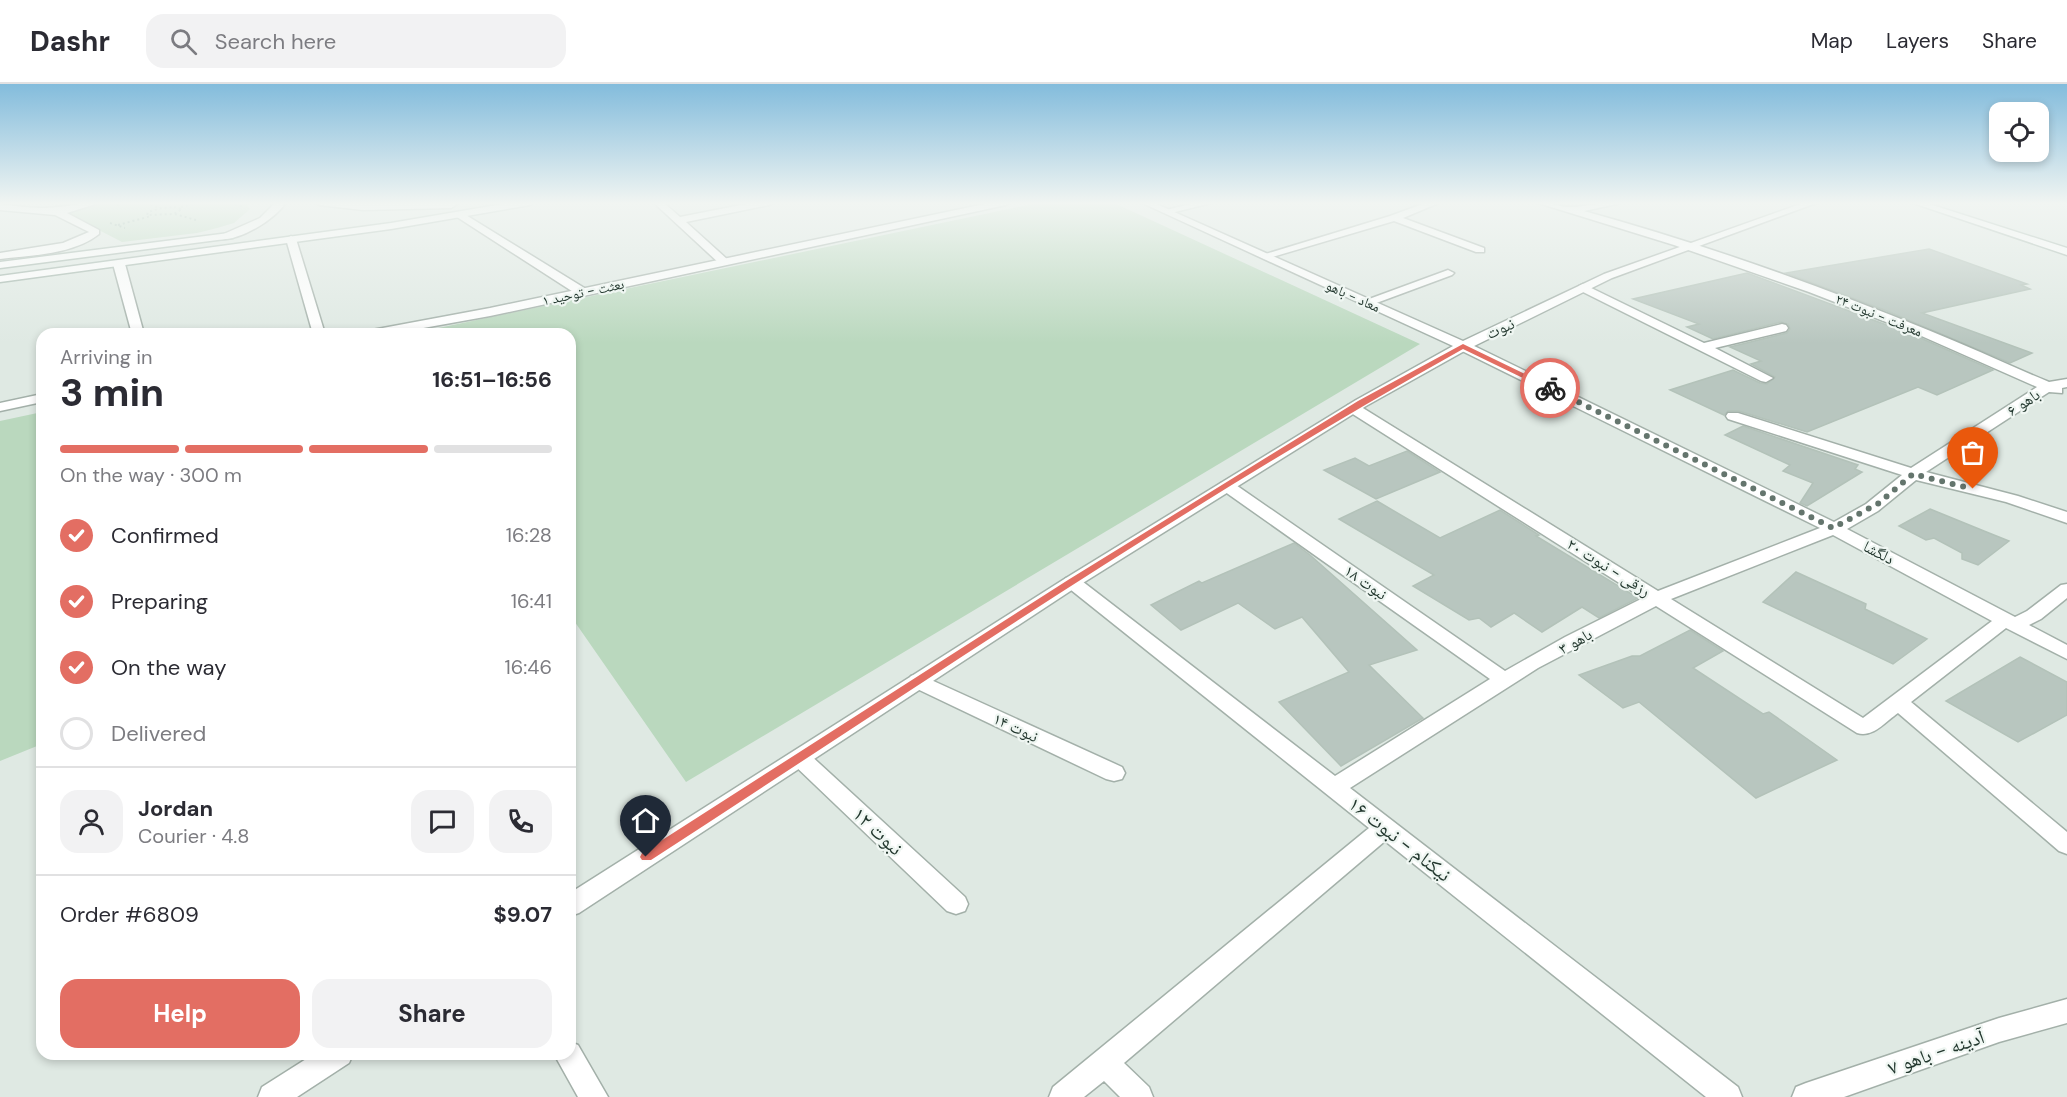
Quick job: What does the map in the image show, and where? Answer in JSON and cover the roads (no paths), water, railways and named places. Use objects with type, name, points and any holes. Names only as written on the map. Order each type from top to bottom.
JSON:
[{"type":"street","points":[[0,255],[33,249]]},
{"type":"street","points":[[0,265],[125,249]]},
{"type":"street","points":[[0,279],[225,249]]},
{"type":"street","points":[[294,249],[317,328]]},
{"type":"street","points":[[515,249],[582,292]]},
{"type":"street","points":[[710,249],[724,262]]},
{"type":"street","name":"بعثت - توحید ۱","points":[[402,328],[783,249]]},
{"type":"street","name":"معاد - باهو","points":[[1250,249],[1463,346]]},
{"type":"street","points":[[1265,256],[1288,249]]},
{"type":"street","name":"نبوت","points":[[576,902],[1072,582],[1353,408],[1463,346],[1608,276],[1676,249]]},
{"type":"street","name":"معرفت - نبوت ۲۴","points":[[1699,249],[1780,277],[1894,321],[2067,394]]},
{"type":"street","points":[[14,277],[33,261]]},
{"type":"street","points":[[119,264],[136,328]]},
{"type":"street","points":[[1367,302],[1448,273]]},
{"type":"street","points":[[1582,288],[1766,378]]},
{"type":"street","points":[[1703,347],[1782,328]]},
{"type":"street","name":"دلگشا","points":[[1463,346],[1833,528],[2067,653]]},
{"type":"street","name":"باهو ۶","points":[[1833,528],[1875,506],[1913,474],[2048,386],[2067,383]]},
{"type":"street","points":[[0,406],[36,399]]},
{"type":"street","name":"رزقی - نبوت ۲۰","points":[[1353,408],[1864,728],[1898,702]]},
{"type":"street","points":[[1733,416],[1913,474],[2012,499],[2067,518]]},
{"type":"street","name":"نبوت ۱۸","points":[[1227,486],[1504,680]]},
{"type":"street","name":"باهو ۳","points":[[1334,787],[1504,680],[1614,618],[1657,598],[1833,528]]},
{"type":"street","name":"نیکنام - نبوت ۱۶","points":[[1072,582],[1728,1097]]},
{"type":"street","points":[[2067,589],[2034,615],[2009,622],[1898,702],[2067,845]]},
{"type":"street","name":"نبوت ۱۴","points":[[918,681],[1114,773]]},
{"type":"street","name":"نبوت ۱۲","points":[[800,758],[956,904]]},
{"type":"street","points":[[1063,1097],[1385,828]]},
{"type":"street","name":"آدینه - باهو ۷","points":[[1806,1097],[1999,1030],[2067,1011]]},
{"type":"street","points":[[273,1097],[330,1060]]},
{"type":"street","points":[[572,1060],[594,1097]]},
{"type":"street","points":[[1104,1062],[1139,1097]]}]
